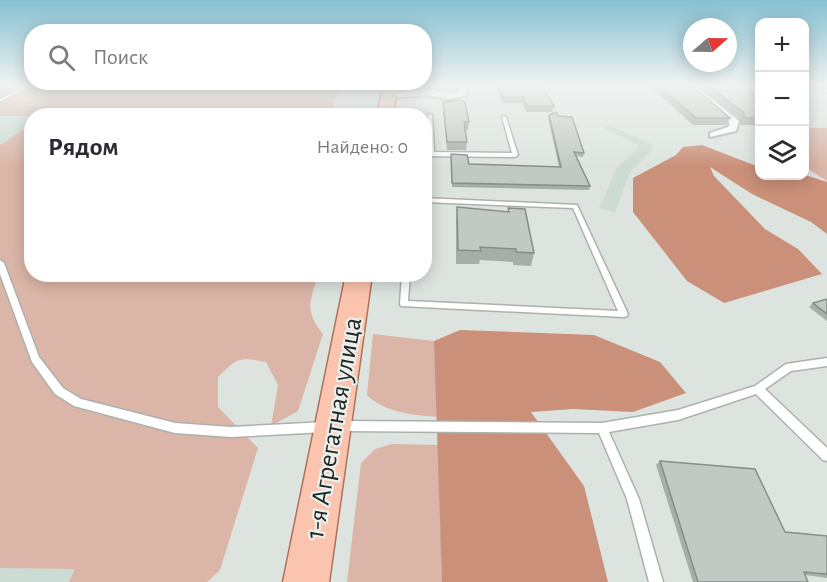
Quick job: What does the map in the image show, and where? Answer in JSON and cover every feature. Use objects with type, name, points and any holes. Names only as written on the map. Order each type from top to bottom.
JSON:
[{"type":"main road","name":"1-я Агрегатная улица","points":[[306,582],[358,282]]},
{"type":"street","points":[[714,135],[732,129],[735,123],[723,113]]},
{"type":"lane","points":[[432,154],[515,155],[504,117]]},
{"type":"lane","points":[[405,282],[404,304],[624,314],[576,206],[432,200]]},
{"type":"lane","points":[[0,263],[36,359],[59,391],[78,403],[175,428],[231,432],[334,426],[603,428],[678,415],[758,390],[789,367],[827,362]]},
{"type":"lane","points":[[758,390],[827,456]]},
{"type":"lane","points":[[603,428],[633,499],[656,582]]},
{"type":"shaded area","points":[[0,113],[24,113],[24,116],[0,116]]},
{"type":"shaded area","points":[[0,116],[24,116],[24,129],[0,145]]},
{"type":"shaded area","points":[[609,125],[653,145],[652,150],[630,172],[615,212],[599,208],[617,168],[638,148],[638,145],[602,127]]},
{"type":"shaded area","points":[[809,128],[827,128],[827,181],[809,170]]},
{"type":"shaded area","points":[[24,129],[24,282],[316,282],[310,306],[313,319],[323,334],[298,411],[271,426],[278,385],[266,362],[250,359],[239,360],[218,377],[218,407],[258,448],[220,570],[207,582],[69,582],[75,569],[0,568],[0,145]]},
{"type":"shaded area","points":[[702,145],[755,165],[755,180],[809,180],[809,176],[827,182],[827,234],[811,222],[752,194],[710,167],[714,176],[765,229],[798,249],[822,274],[724,303],[687,281],[633,212],[633,178],[676,155],[683,147]]},
{"type":"shaded area","points":[[460,330],[594,335],[660,362],[686,393],[633,412],[573,409],[531,412],[584,486],[608,582],[442,582],[434,341]]},
{"type":"shaded area","points":[[373,334],[434,341],[438,417],[391,409],[382,406],[367,395]]},
{"type":"shaded area","points":[[392,444],[439,445],[442,582],[347,582],[361,463],[375,449]]},
{"type":"shaded area","points":[[0,568],[76,569],[69,582],[0,582]]},
{"type":"building","points":[[444,113],[467,113],[469,122],[464,122],[467,142],[447,142]]},
{"type":"building","points":[[557,113],[558,116],[572,117],[584,153],[574,152],[590,186],[452,183],[451,154],[467,155],[469,164],[561,167],[549,115]]},
{"type":"building","points":[[690,113],[724,113],[730,118],[696,118]]},
{"type":"building","points":[[744,113],[755,113],[755,118],[744,118]]},
{"type":"building","points":[[457,207],[509,212],[508,208],[525,209],[534,253],[516,252],[516,249],[480,247],[481,251],[458,250]]},
{"type":"building","points":[[827,299],[827,314],[813,303]]},
{"type":"building","points":[[660,461],[755,469],[785,532],[827,536],[827,574],[804,572],[808,582],[698,582]]}]
